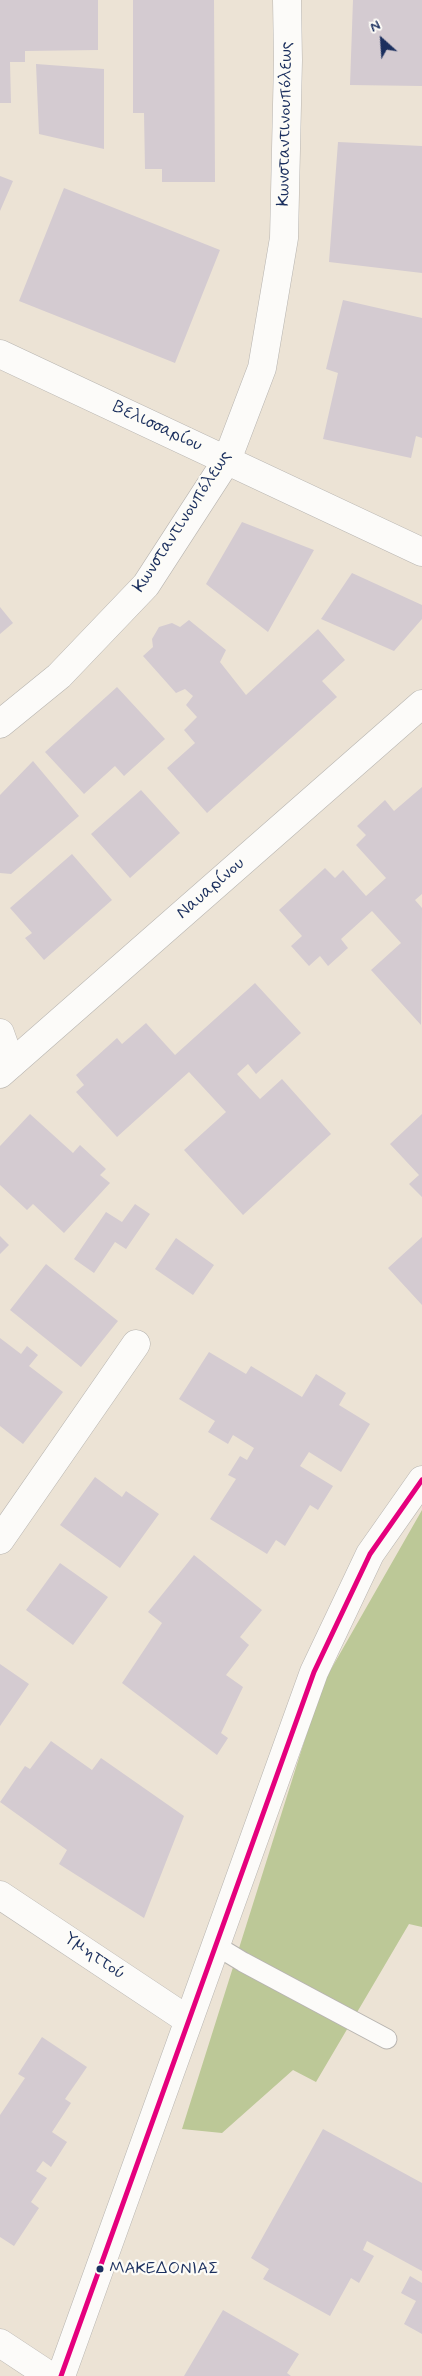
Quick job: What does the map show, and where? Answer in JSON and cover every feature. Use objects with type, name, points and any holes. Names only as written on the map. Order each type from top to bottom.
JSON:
[{"type":"street","name":"Κωνσταντινουπόλεως","points":[[0,724],[59,676],[146,585],[226,460],[262,368],[284,238],[288,60],[287,0]]},
{"type":"street","name":"Βελισσαρίου","points":[[0,354],[422,552]]},
{"type":"street","name":"Ναυαρίνου","points":[[6,1069],[422,704]]},
{"type":"street","points":[[0,1033],[6,1069]]},
{"type":"street","points":[[0,1540],[136,1344]]},
{"type":"street","points":[[61,2376],[314,1672],[370,1554],[422,1480]]},
{"type":"street","name":"Υμηττού","points":[[0,1895],[188,2020]]},
{"type":"street","points":[[0,2343],[50,2376]]},
{"type":"lane","points":[[215,1945],[242,1962],[388,2039]]},
{"type":"green space","points":[[422,1510],[422,1927],[409,1924],[316,2082],[293,2070],[222,2133],[182,2129],[322,1685]]},
{"type":"building","points":[[0,0],[98,0],[98,50],[25,51],[25,62],[10,62],[11,103],[0,103]]},
{"type":"building","points":[[133,0],[214,0],[215,182],[162,182],[162,169],[145,169],[144,113],[133,113]]},
{"type":"building","points":[[353,0],[422,0],[422,86],[350,85]]},
{"type":"building","points":[[36,64],[104,69],[104,149],[39,134]]},
{"type":"building","points":[[338,142],[422,146],[422,273],[329,262]]},
{"type":"building","points":[[0,176],[13,181],[0,211]]},
{"type":"building","points":[[64,188],[220,250],[175,363],[19,301]]},
{"type":"building","points":[[343,300],[422,318],[422,438],[416,436],[411,458],[323,439],[338,373],[326,369]]},
{"type":"building","points":[[242,522],[314,550],[268,632],[206,584]]},
{"type":"building","points":[[352,573],[422,605],[422,619],[394,651],[321,619]]},
{"type":"building","points":[[0,607],[13,623],[0,634]]},
{"type":"building","points":[[189,620],[226,650],[220,662],[246,695],[318,629],[345,660],[322,681],[337,697],[207,813],[167,768],[195,743],[184,730],[197,717],[186,705],[193,696],[185,689],[176,693],[143,656],[153,647],[152,639],[159,627],[172,623],[180,627]]},
{"type":"building","points":[[117,687],[165,739],[124,776],[115,766],[84,794],[45,752]]},
{"type":"building","points":[[33,761],[79,816],[11,874],[0,873],[0,795]]},
{"type":"building","points":[[422,787],[422,894],[415,900],[422,908],[421,1025],[371,970],[401,943],[372,911],[341,939],[348,948],[328,966],[320,956],[309,966],[291,946],[302,936],[279,910],[325,868],[335,878],[343,870],[366,896],[386,878],[356,845],[366,835],[357,826],[385,800],[394,811]]},
{"type":"building","points":[[141,790],[180,833],[130,878],[91,834]]},
{"type":"building","points":[[72,854],[112,900],[44,960],[25,938],[32,933],[10,908]]},
{"type":"building","points":[[255,983],[301,1033],[256,1074],[248,1064],[237,1074],[260,1099],[282,1079],[331,1134],[243,1215],[184,1150],[226,1112],[189,1072],[117,1137],[76,1092],[84,1085],[76,1075],[117,1038],[122,1044],[146,1023],[175,1055]]},
{"type":"building","points":[[30,1114],[73,1153],[80,1145],[106,1169],[100,1175],[110,1183],[64,1233],[33,1204],[27,1210],[0,1185],[0,1146]]},
{"type":"building","points":[[422,1114],[422,1197],[409,1184],[419,1175],[390,1144]]},
{"type":"building","points":[[135,1204],[150,1214],[126,1249],[115,1242],[94,1273],[74,1259],[106,1212],[122,1222]]},
{"type":"building","points":[[0,1236],[9,1245],[0,1254]]},
{"type":"building","points":[[422,1237],[422,1305],[388,1268]]},
{"type":"building","points":[[176,1238],[214,1265],[193,1295],[155,1269]]},
{"type":"building","points":[[46,1264],[118,1321],[81,1367],[10,1310]]},
{"type":"building","points":[[0,1338],[21,1354],[27,1346],[38,1355],[29,1366],[63,1392],[23,1444],[0,1426]]},
{"type":"building","points":[[209,1352],[246,1374],[251,1366],[302,1397],[316,1374],[346,1393],[339,1405],[370,1424],[341,1472],[309,1452],[300,1466],[333,1486],[318,1510],[310,1505],[285,1546],[276,1540],[267,1554],[210,1519],[236,1479],[228,1475],[240,1456],[247,1460],[254,1448],[233,1435],[228,1444],[208,1432],[215,1421],[179,1399]]},
{"type":"building","points":[[95,1477],[122,1497],[126,1491],[159,1514],[120,1568],[60,1525]]},
{"type":"building","points":[[194,1555],[262,1610],[240,1637],[249,1645],[226,1675],[243,1687],[221,1733],[228,1738],[217,1755],[122,1683],[162,1623],[148,1612]]},
{"type":"building","points":[[60,1563],[108,1597],[73,1645],[26,1610]]},
{"type":"building","points":[[0,1664],[29,1684],[0,1726]]},
{"type":"building","points":[[51,1741],[92,1770],[101,1758],[184,1816],[144,1918],[59,1864],[67,1850],[0,1802],[25,1766],[30,1769]]},
{"type":"building","points":[[42,2037],[87,2067],[65,2099],[71,2103],[52,2132],[67,2142],[51,2167],[43,2161],[36,2171],[47,2178],[31,2202],[39,2208],[14,2246],[0,2237],[0,2115],[25,2078],[18,2074]]},
{"type":"building","points":[[323,2129],[422,2183],[422,2271],[367,2241],[363,2250],[374,2256],[359,2283],[351,2278],[330,2316],[263,2279],[269,2269],[251,2258]]},
{"type":"building","points":[[410,2276],[422,2283],[422,2334],[404,2324],[416,2301],[401,2293]]},
{"type":"building","points":[[223,2310],[299,2354],[287,2373],[291,2376],[184,2376]]},
{"type":"transit line","points":[[61,2376],[314,1672],[370,1554],[422,1480]]},
{"type":"place","name":"ΜΑΚΕΔΟΝΙΑΣ","points":[[100,2269]]}]
